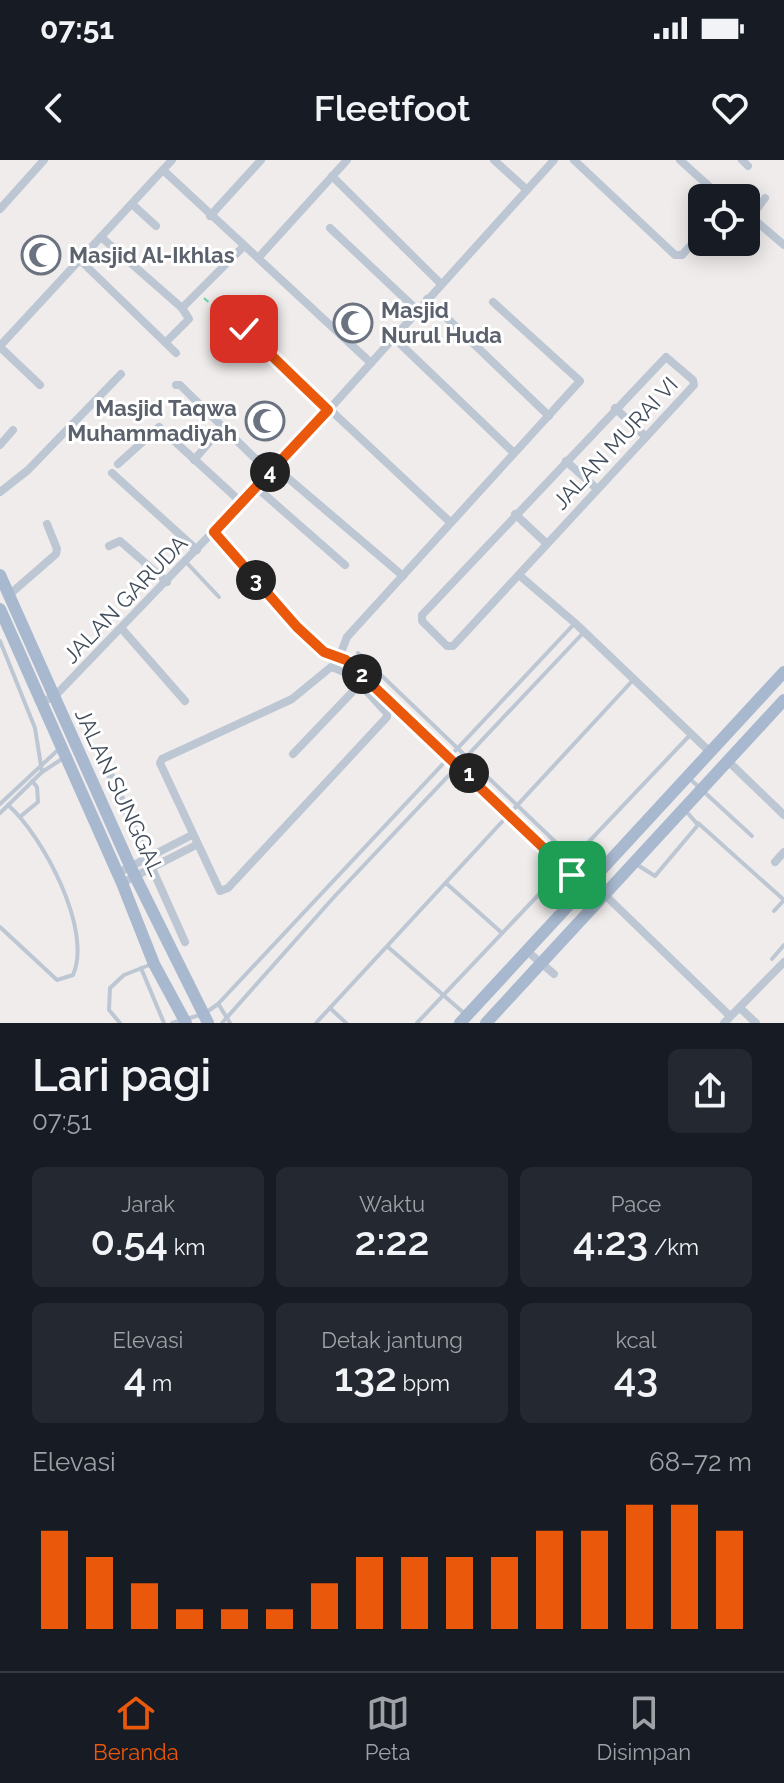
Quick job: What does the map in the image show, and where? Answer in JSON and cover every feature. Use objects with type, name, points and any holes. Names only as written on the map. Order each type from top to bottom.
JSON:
[{"type":"main road","name":"JALAN SUNGGAL","points":[[0,575],[54,697],[69,749],[120,878],[147,966],[180,1022]]},
{"type":"main road","name":"JALAN SUNGGAL","points":[[0,609],[41,702],[134,872],[206,1019]]},
{"type":"main road","points":[[463,1019],[784,672]]},
{"type":"main road","points":[[486,1023],[784,700]]},
{"type":"street","points":[[30,160],[36,169]]},
{"type":"street","points":[[0,209],[44,160]]},
{"type":"street","points":[[40,385],[0,347],[172,160]]},
{"type":"street","points":[[210,216],[261,160]]},
{"type":"street","points":[[260,256],[347,160]]},
{"type":"street","points":[[494,160],[527,190]]},
{"type":"street","name":"JALAN GARUDA","points":[[41,702],[54,697],[242,503],[554,160]]},
{"type":"street","points":[[574,160],[675,255],[682,255],[688,248]]},
{"type":"street","points":[[680,160],[707,184]]},
{"type":"street","points":[[163,170],[243,247],[260,256],[371,363]]},
{"type":"street","points":[[332,176],[441,284]]},
{"type":"street","points":[[765,198],[751,217],[784,245]]},
{"type":"street","points":[[132,204],[156,226]]},
{"type":"street","points":[[330,228],[417,310]]},
{"type":"street","points":[[101,237],[182,308],[189,319],[166,342]]},
{"type":"street","points":[[182,308],[243,247]]},
{"type":"street","points":[[80,260],[176,353]]},
{"type":"street","points":[[427,299],[549,416]]},
{"type":"street","points":[[214,532],[297,627],[324,652],[340,655],[347,637],[580,381],[493,302]]},
{"type":"street","points":[[244,329],[450,522]]},
{"type":"street","points":[[393,337],[514,453]]},
{"type":"street","name":"JALAN MURAI VI","points":[[665,356],[693,380],[694,385],[452,647],[421,618],[615,408],[665,356]]},
{"type":"street","points":[[0,492],[28,470],[121,374]]},
{"type":"street","points":[[176,385],[180,385],[272,470],[403,576]]},
{"type":"street","points":[[615,408],[646,437]]},
{"type":"street","points":[[118,464],[159,427],[242,503]]},
{"type":"street","points":[[0,445],[13,430]]},
{"type":"street","points":[[194,460],[219,431]]},
{"type":"street","points":[[566,461],[597,489]]},
{"type":"street","points":[[112,473],[197,550]]},
{"type":"street","points":[[256,487],[345,565]]},
{"type":"street","points":[[515,514],[546,543]]},
{"type":"street","points":[[9,595],[56,554],[47,524]]},
{"type":"street","points":[[109,546],[120,541],[167,582]]},
{"type":"street","points":[[519,575],[575,623],[710,752]]},
{"type":"street","points":[[122,629],[185,701]]},
{"type":"street","points":[[327,668],[341,670],[359,685],[387,713],[387,717],[224,891],[218,890],[160,763],[166,754],[292,699],[327,668]]},
{"type":"street","points":[[293,754],[359,685]]},
{"type":"street","points":[[728,761],[784,815]]},
{"type":"street","points":[[109,772],[185,942]]},
{"type":"street","points":[[120,878],[150,863],[192,835]]},
{"type":"street","points":[[150,863],[196,845]]},
{"type":"street","points":[[775,862],[784,852]]},
{"type":"street","points":[[605,895],[730,1021],[784,962]]},
{"type":"street","points":[[527,951],[554,974]]},
{"type":"street","points":[[740,1008],[756,1023]]},
{"type":"lane","points":[[186,562],[219,597]]},
{"type":"lane","points":[[180,1022],[206,1019],[575,623]]},
{"type":"lane","points":[[222,1023],[229,1020],[334,897],[584,632]]},
{"type":"lane","points":[[0,641],[35,728],[42,752],[42,772]]},
{"type":"lane","points":[[358,653],[573,859],[589,883]]},
{"type":"lane","points":[[340,655],[452,756],[565,868],[589,883]]},
{"type":"lane","points":[[316,1023],[634,679]]},
{"type":"lane","points":[[397,706],[403,697]]},
{"type":"lane","points":[[417,1023],[692,734]]},
{"type":"lane","points":[[0,804],[41,764],[69,749]]},
{"type":"lane","points":[[0,813],[69,749]]},
{"type":"lane","points":[[688,776],[752,836]]},
{"type":"lane","points":[[21,817],[38,802],[37,787],[32,781]]},
{"type":"lane","points":[[0,927],[57,980],[73,975],[80,956],[73,918],[42,847],[21,817],[8,805]]},
{"type":"lane","points":[[684,809],[784,900],[774,911]]},
{"type":"lane","points":[[634,862],[655,876],[698,823]]},
{"type":"lane","points":[[447,884],[502,934]]},
{"type":"lane","points":[[325,888],[334,897]]},
{"type":"lane","points":[[772,959],[784,945]]},
{"type":"lane","points":[[388,947],[443,995],[463,1019]]},
{"type":"lane","points":[[120,1023],[109,1010],[110,988],[124,975],[147,966],[164,1023]]},
{"type":"lane","points":[[218,1004],[229,1020]]},
{"type":"lane","points":[[329,1008],[346,1023]]},
{"type":"path","points":[[198,292],[228,320]]},
{"type":"place","name":"Masjid Al-Ikhlas","points":[[41,255]]},
{"type":"place","name":"Masjid Nurul Huda","points":[[353,323]]},
{"type":"place","name":"Masjid Taqwa Muhammadiyah","points":[[265,421]]},
{"type":"route","points":[[244,329],[328,410],[214,532],[297,627],[324,652],[340,655],[346,660],[452,756],[572,875]]}]
